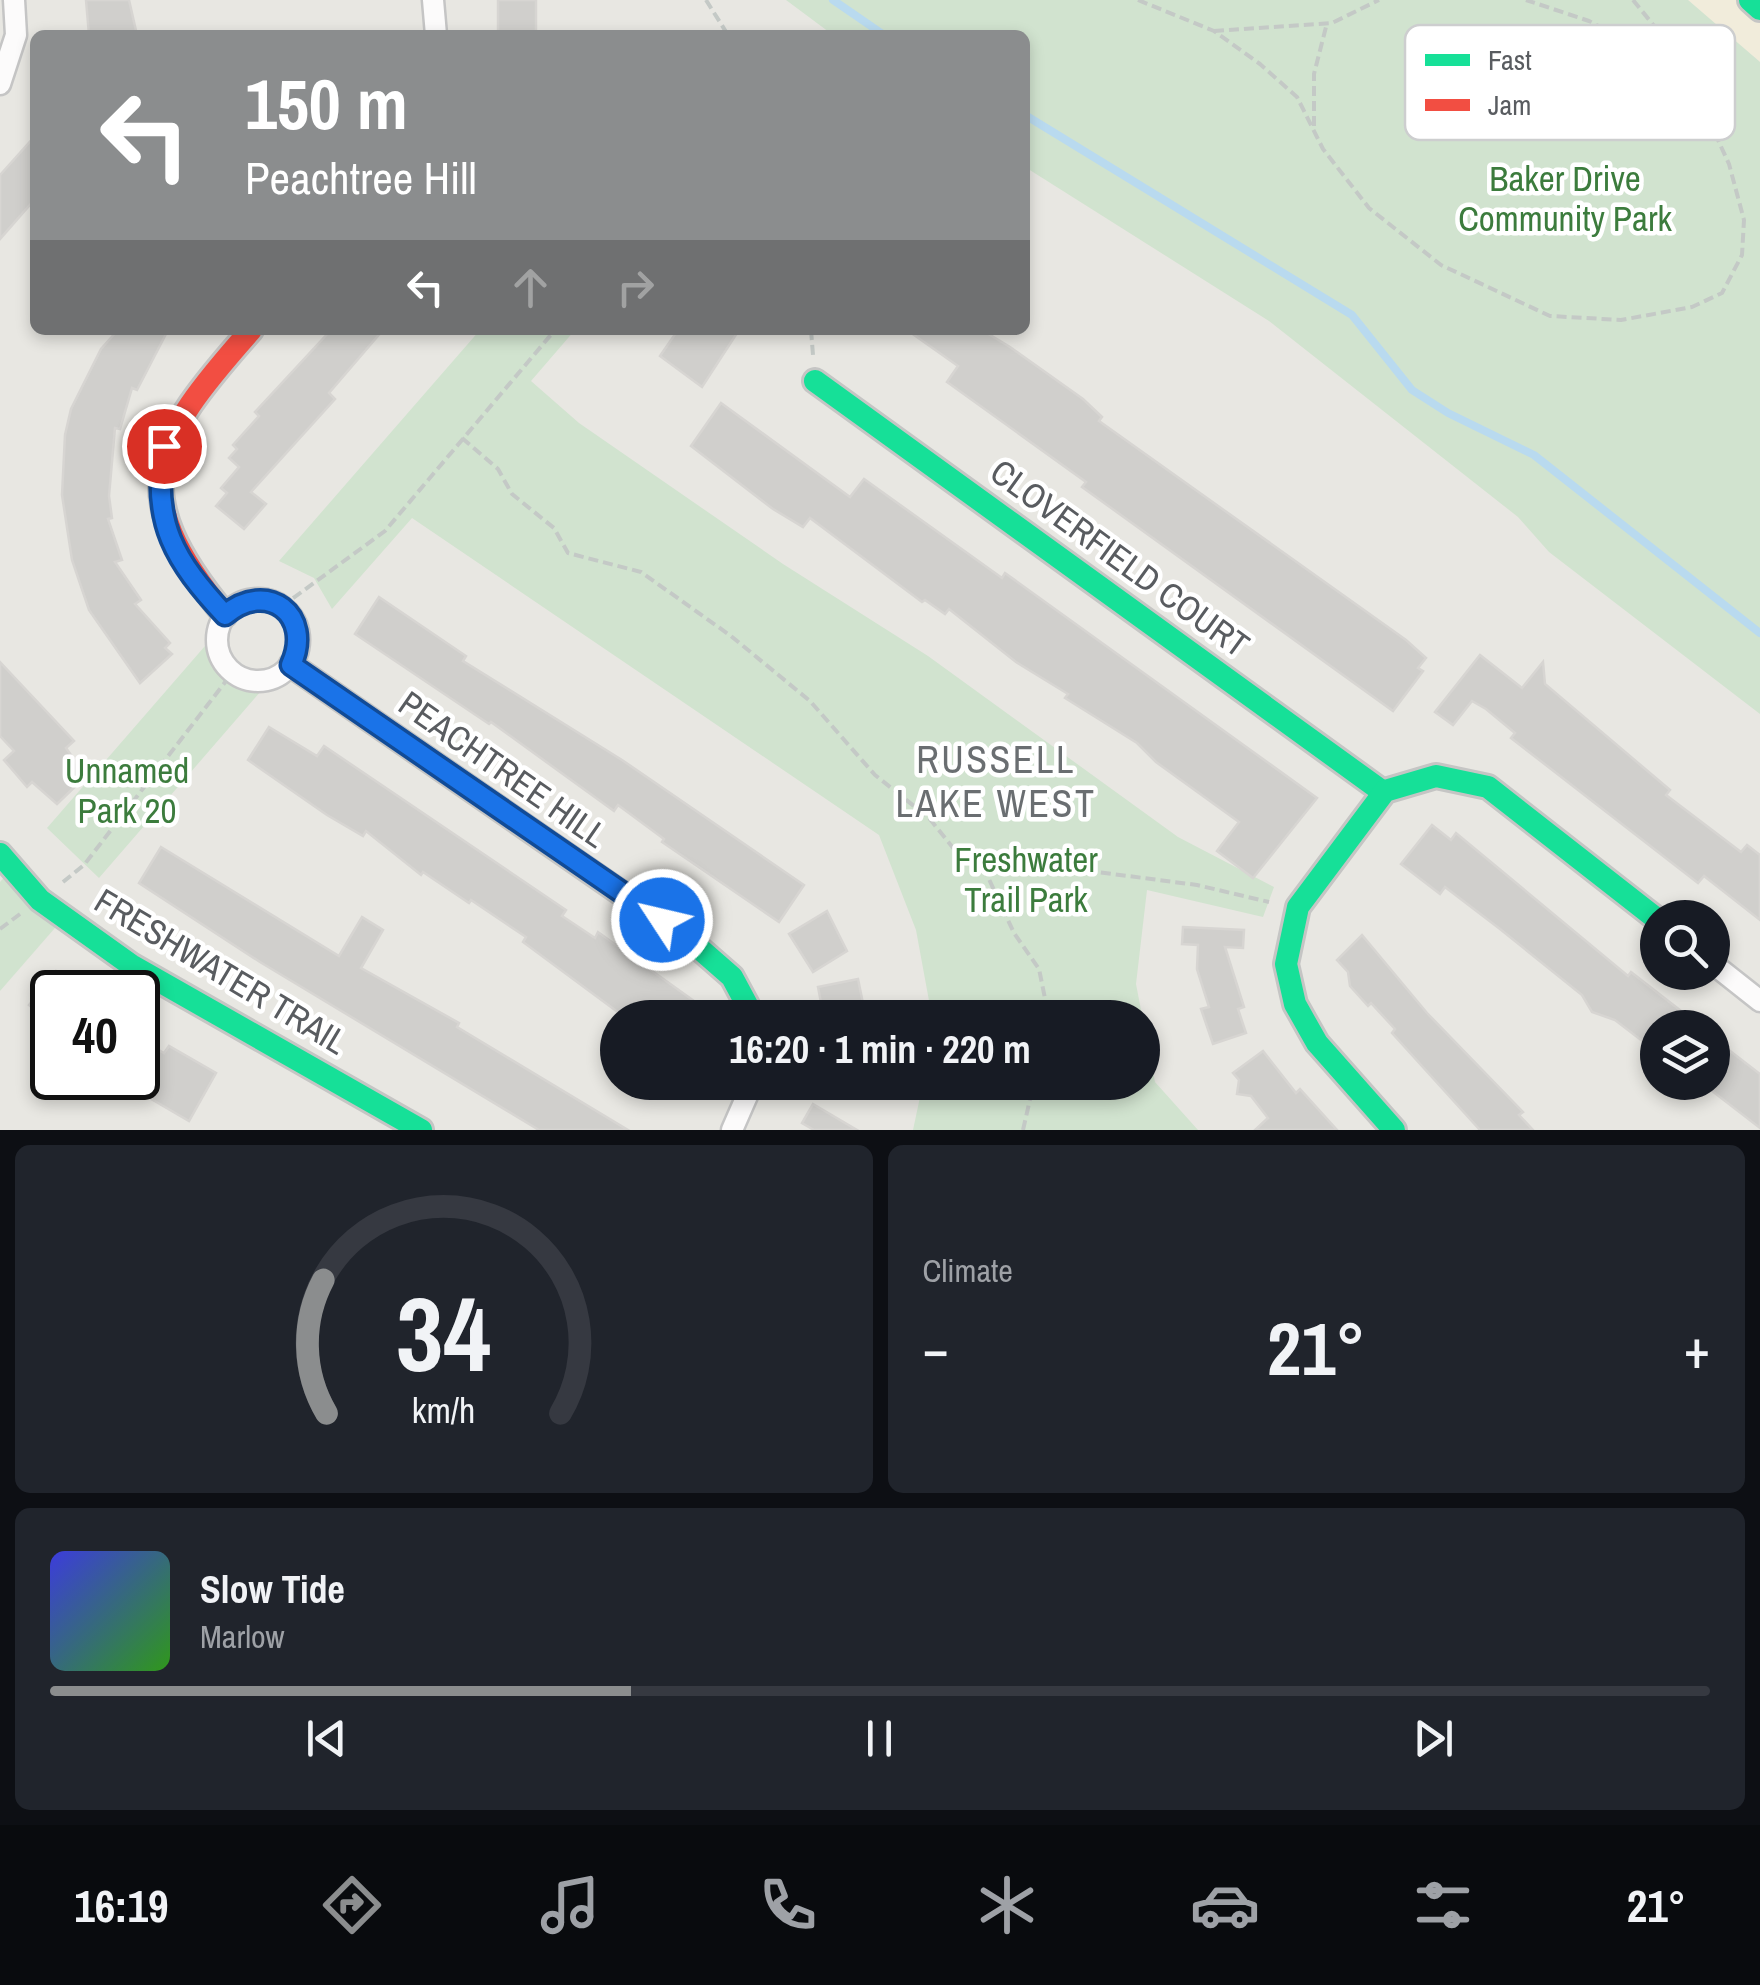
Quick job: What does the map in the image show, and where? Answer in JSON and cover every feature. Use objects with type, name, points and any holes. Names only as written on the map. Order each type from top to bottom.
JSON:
[{"type":"street","points":[[0,84],[16,35],[14,0]]},
{"type":"street","points":[[432,0],[435,30]]},
{"type":"street","points":[[1750,0],[1760,9]]},
{"type":"street","points":[[225,615],[177,559],[164,522],[161,464],[180,414],[247,335]]},
{"type":"street","name":"CLOVERFIELD COURT","points":[[816,381],[1383,792]]},
{"type":"street","points":[[249,600],[281,607],[296,624],[299,638],[291,665],[270,680],[244,680],[218,652],[219,627],[225,615],[249,600]]},
{"type":"street","name":"PEACHTREE HILL","points":[[291,665],[692,942],[732,977],[744,1000]]},
{"type":"street","points":[[1394,1130],[1320,1046],[1297,1009],[1287,981],[1286,952],[1297,908],[1383,792],[1429,776],[1458,776],[1488,787],[1640,906]]},
{"type":"street","name":"FRESHWATER TRAIL","points":[[0,854],[40,900],[132,965],[421,1130]]},
{"type":"street","points":[[1730,977],[1760,1001]]},
{"type":"street","points":[[732,1130],[745,1100]]},
{"type":"path","points":[[706,0],[725,30]]},
{"type":"path","points":[[1138,0],[1214,31],[1297,97],[1323,149],[1369,208],[1441,265],[1550,316],[1621,320],[1692,307],[1722,293],[1742,255],[1744,220],[1729,164],[1718,140]]},
{"type":"path","points":[[1214,31],[1327,23],[1380,0]]},
{"type":"path","points":[[1526,0],[1597,25]]},
{"type":"path","points":[[1634,0],[1654,25]]},
{"type":"path","points":[[1315,130],[1313,87],[1327,23]]},
{"type":"path","points":[[281,607],[386,531],[551,335]]},
{"type":"path","points":[[462,438],[498,470],[512,494],[554,528],[568,553],[641,572],[731,636],[810,701],[875,775],[929,818],[958,854],[981,862],[1014,933],[1039,970],[1045,1000]]},
{"type":"path","points":[[0,929],[84,866],[233,672]]},
{"type":"path","points":[[958,854],[1197,885],[1297,908]]},
{"type":"path","points":[[1023,1130],[1030,1100]]},
{"type":"shaded area","points":[[1688,0],[1760,0],[1760,62],[1735,41],[1735,25],[1715,24]]},
{"type":"green space","name":"Baker Drive Community Park","points":[[786,0],[1688,0],[1717,25],[1405,25],[1405,140],[1735,140],[1735,40],[1760,62],[1760,714],[1549,552],[1518,517],[1269,321],[1030,170],[1030,30],[826,30]]},
{"type":"green space","name":"Freshwater Trail Park","points":[[476,335],[571,335],[531,381],[579,423],[783,564],[928,656],[1178,837],[1274,887],[1263,917],[1147,890],[1136,984],[1139,1000],[929,1000],[916,930],[879,835],[412,518],[332,609],[314,578],[279,561]]},
{"type":"green space","name":"Unnamed Park 20","points":[[205,646],[228,678],[261,691],[99,878],[47,828]]},
{"type":"green space","points":[[10,871],[61,921],[0,991],[0,882]]},
{"type":"green space","name":"Freshwater Trail Park","points":[[1160,1088],[1198,1130],[913,1130],[919,1100],[1160,1100]]},
{"type":"building","points":[[86,0],[129,0],[136,30],[89,30]]},
{"type":"building","points":[[498,0],[536,0],[536,30],[498,30]]},
{"type":"building","points":[[30,142],[30,205],[0,239],[0,175]]},
{"type":"building","points":[[114,335],[165,335],[137,390],[132,388],[120,429],[115,428],[109,496],[112,518],[108,519],[122,560],[115,562],[141,600],[135,604],[170,643],[165,648],[172,654],[140,683],[89,610],[72,560],[62,495],[65,435],[71,409],[101,349]]},
{"type":"building","points":[[326,335],[379,335],[329,393],[335,399],[251,492],[266,504],[244,529],[216,506],[227,493],[221,488],[239,467],[229,458],[237,449],[233,445],[259,416],[255,412]]},
{"type":"building","points":[[675,335],[736,335],[702,387],[660,356]]},
{"type":"building","points":[[914,335],[990,335],[1010,347],[1083,399],[1102,417],[1099,421],[1406,640],[1426,658],[1418,668],[1423,671],[1393,711],[1082,487],[1086,482],[947,382],[958,366]]},
{"type":"building","points":[[721,403],[850,497],[864,479],[1002,578],[1005,573],[1317,798],[1253,878],[1217,851],[1239,822],[1156,762],[1137,743],[1065,698],[1068,694],[1016,662],[949,609],[945,614],[925,600],[922,602],[810,518],[803,527],[773,509],[691,446]]},
{"type":"building","points":[[379,597],[466,656],[463,661],[622,760],[804,885],[779,922],[662,842],[664,839],[618,805],[614,811],[491,722],[355,634]]},
{"type":"building","points":[[1480,655],[1522,688],[1543,662],[1545,684],[1670,790],[1666,795],[1741,852],[1747,845],[1760,855],[1760,920],[1704,876],[1698,883],[1511,738],[1515,733],[1486,709],[1472,701],[1453,725],[1435,712]]},
{"type":"building","points":[[0,662],[74,741],[66,748],[86,776],[57,804],[32,782],[27,787],[4,760],[14,751],[0,736]]},
{"type":"building","points":[[269,727],[317,756],[324,746],[566,910],[562,916],[595,938],[598,932],[693,1000],[601,1000],[523,942],[526,937],[471,900],[469,903],[423,872],[421,875],[366,831],[363,836],[327,815],[248,760]]},
{"type":"building","points":[[1432,825],[1451,840],[1456,833],[1628,976],[1631,972],[1640,979],[1640,990],[1654,990],[1680,1010],[1640,1010],[1640,1039],[1615,1020],[1592,1012],[1582,995],[1445,887],[1440,894],[1401,864]]},
{"type":"building","points":[[161,847],[339,956],[362,917],[383,930],[361,968],[459,1023],[457,1027],[628,1130],[539,1130],[260,962],[139,883]]},
{"type":"building","points":[[827,911],[847,951],[813,972],[789,934]]},
{"type":"building","points":[[1183,927],[1244,930],[1243,948],[1225,947],[1244,1007],[1238,1009],[1246,1033],[1213,1044],[1201,1009],[1209,1007],[1197,969],[1198,945],[1182,944]]},
{"type":"building","points":[[1362,935],[1427,1013],[1523,1112],[1519,1115],[1533,1130],[1480,1130],[1392,1033],[1395,1029],[1350,986],[1348,972],[1337,960]]},
{"type":"building","points":[[858,979],[862,1000],[821,1000],[818,987]]},
{"type":"building","points":[[169,1046],[216,1073],[189,1121],[153,1100],[160,1100],[160,1051],[164,1053]]},
{"type":"building","points":[[1263,1051],[1296,1093],[1300,1089],[1337,1130],[1255,1130],[1268,1118],[1251,1096],[1237,1094],[1239,1080],[1233,1073]]},
{"type":"building","points":[[1730,1051],[1760,1074],[1760,1128],[1724,1100],[1730,1100]]},
{"type":"building","points":[[813,1104],[857,1130],[814,1130],[802,1123]]},
{"type":"waterway","points":[[833,0],[877,30]]},
{"type":"waterway","points":[[1030,118],[1352,315],[1412,390],[1448,413],[1534,455],[1760,633]]},
{"type":"traffic: fast","points":[[1750,0],[1760,9]]},
{"type":"traffic: fast","points":[[815,381],[1383,792]]},
{"type":"traffic: fast","points":[[291,665],[692,942],[732,977],[744,1000]]},
{"type":"traffic: fast","points":[[1394,1130],[1317,1043],[1295,1004],[1286,964],[1298,907],[1385,791],[1436,776],[1488,787],[1640,906]]},
{"type":"traffic: fast","points":[[0,854],[40,900],[131,965],[421,1130]]},
{"type":"traffic: jam","points":[[225,615],[192,571],[172,533],[162,499],[162,468],[172,436],[191,404],[247,335]]},
{"type":"district","name":"RUSSELL LAKE WEST","points":[[996,781]]},
{"type":"route","points":[[164,446],[161,502],[170,541],[188,576],[225,615],[249,600],[277,604],[296,624],[299,638],[291,665],[662,920]]}]
